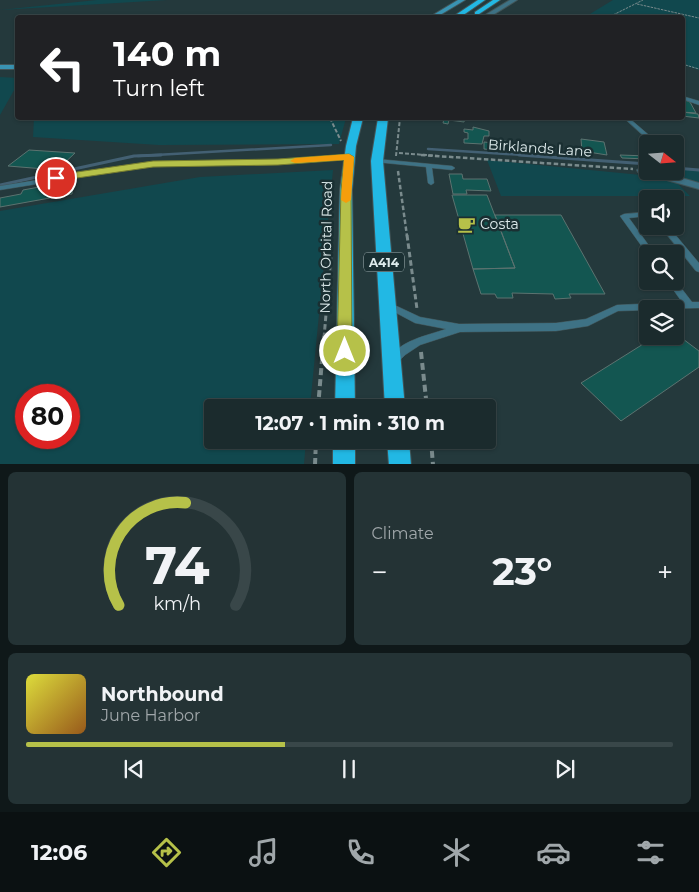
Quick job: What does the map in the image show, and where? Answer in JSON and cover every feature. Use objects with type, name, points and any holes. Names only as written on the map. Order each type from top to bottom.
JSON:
[{"type":"highway","points":[[459,15],[482,0]]},
{"type":"highway","points":[[474,15],[497,0]]},
{"type":"highway","name":"North Orbital Road","points":[[345,399],[346,190],[343,157],[357,120]]},
{"type":"highway","name":"A414","points":[[383,120],[377,161],[394,399]]},
{"type":"highway","points":[[344,449],[344,464]]},
{"type":"highway","points":[[399,449],[400,464]]},
{"type":"main road","points":[[435,15],[462,0]]},
{"type":"main road","points":[[0,67],[15,67]]},
{"type":"street","points":[[488,15],[514,0]]},
{"type":"street","points":[[678,180],[699,186]]},
{"type":"lane","points":[[685,98],[699,103]]},
{"type":"lane","points":[[628,120],[646,135]]},
{"type":"lane","points":[[0,188],[144,165],[278,162],[343,157]]},
{"type":"lane","points":[[377,161],[452,168]]},
{"type":"lane","points":[[429,166],[432,183]]},
{"type":"lane","points":[[639,215],[624,216],[644,245]]},
{"type":"lane","points":[[671,235],[699,270]]},
{"type":"lane","points":[[680,290],[694,305]]},
{"type":"lane","points":[[386,304],[418,320],[459,328],[556,327],[588,322],[617,308],[694,305]]},
{"type":"lane","points":[[391,362],[406,347],[420,339],[438,337],[459,328]]},
{"type":"path","points":[[613,15],[643,0]]},
{"type":"path","points":[[637,4],[699,18]]},
{"type":"path","points":[[685,65],[699,69]]},
{"type":"path","points":[[331,120],[342,141],[343,157]]},
{"type":"path","points":[[400,120],[396,153],[418,320]]},
{"type":"path","name":"Birklands Lane","points":[[396,153],[639,170]]},
{"type":"path","points":[[319,399],[331,253]]},
{"type":"path","points":[[420,339],[426,399]]},
{"type":"path","points":[[315,464],[316,449]]},
{"type":"path","points":[[432,449],[433,464]]},
{"type":"shaded area","points":[[97,0],[167,0],[0,10]]},
{"type":"shaded area","points":[[613,0],[699,0],[699,70],[685,66],[685,15],[588,15]]},
{"type":"shaded area","points":[[0,77],[15,78],[15,89],[0,115]]},
{"type":"shaded area","points":[[34,120],[345,120],[339,144],[159,145],[33,137]]},
{"type":"shaded area","points":[[487,160],[639,175],[639,180],[676,182],[684,190],[639,190],[639,196],[501,196]]},
{"type":"shaded area","points":[[684,169],[699,169],[699,183],[684,178]]},
{"type":"shaded area","points":[[333,170],[311,399],[204,399],[204,449],[305,449],[304,464],[0,464],[0,211],[200,177]]},
{"type":"shaded area","points":[[684,190],[690,196],[684,196]]},
{"type":"building","points":[[685,100],[690,102],[696,113],[685,112]]},
{"type":"building","points":[[685,112],[698,114],[699,118],[685,116]]},
{"type":"building","points":[[444,120],[449,120],[448,124],[443,123]]},
{"type":"building","points":[[473,127],[489,131],[489,136],[484,136],[482,144],[464,143],[464,139],[468,139],[468,133],[464,132],[464,129],[473,130]]},
{"type":"building","points":[[581,139],[604,142],[607,155],[582,151]]},
{"type":"building","points":[[496,140],[506,141],[507,150],[497,149]]},
{"type":"building","points":[[484,142],[494,143],[495,150],[484,149]]},
{"type":"building","points":[[29,150],[75,153],[57,170],[8,166]]},
{"type":"building","points":[[620,155],[639,156],[639,159],[622,158]]},
{"type":"building","points":[[449,174],[462,174],[463,179],[487,179],[491,191],[466,190],[467,194],[453,194]]},
{"type":"building","points":[[61,183],[60,188],[73,185],[72,194],[0,207],[0,198],[21,194],[23,190]]},
{"type":"building","points":[[452,195],[487,195],[515,268],[473,269]]},
{"type":"building","points":[[495,215],[561,215],[605,294],[569,294],[571,298],[555,299],[553,294],[512,293],[513,298],[497,298],[495,294],[481,294],[473,269],[515,268]]},
{"type":"building","points":[[684,340],[699,351],[699,367],[621,421],[581,383],[642,345],[684,345]]},
{"type":"waterway","points":[[145,156],[331,145]]},
{"type":"waterway","points":[[428,149],[539,156]]},
{"type":"waterway","points":[[145,156],[161,155]]},
{"type":"waterway","points":[[519,155],[639,163]]},
{"type":"waterway","points":[[0,185],[134,156],[145,156]]},
{"type":"waterway","points":[[138,156],[145,156]]},
{"type":"waterway","points":[[684,169],[699,170]]},
{"type":"slow traffic","points":[[295,161],[349,157],[346,200]]},
{"type":"place","name":"Costa","points":[[466,224]]},
{"type":"route","points":[[56,178],[153,164],[278,162],[349,157],[346,190],[345,351]]}]
